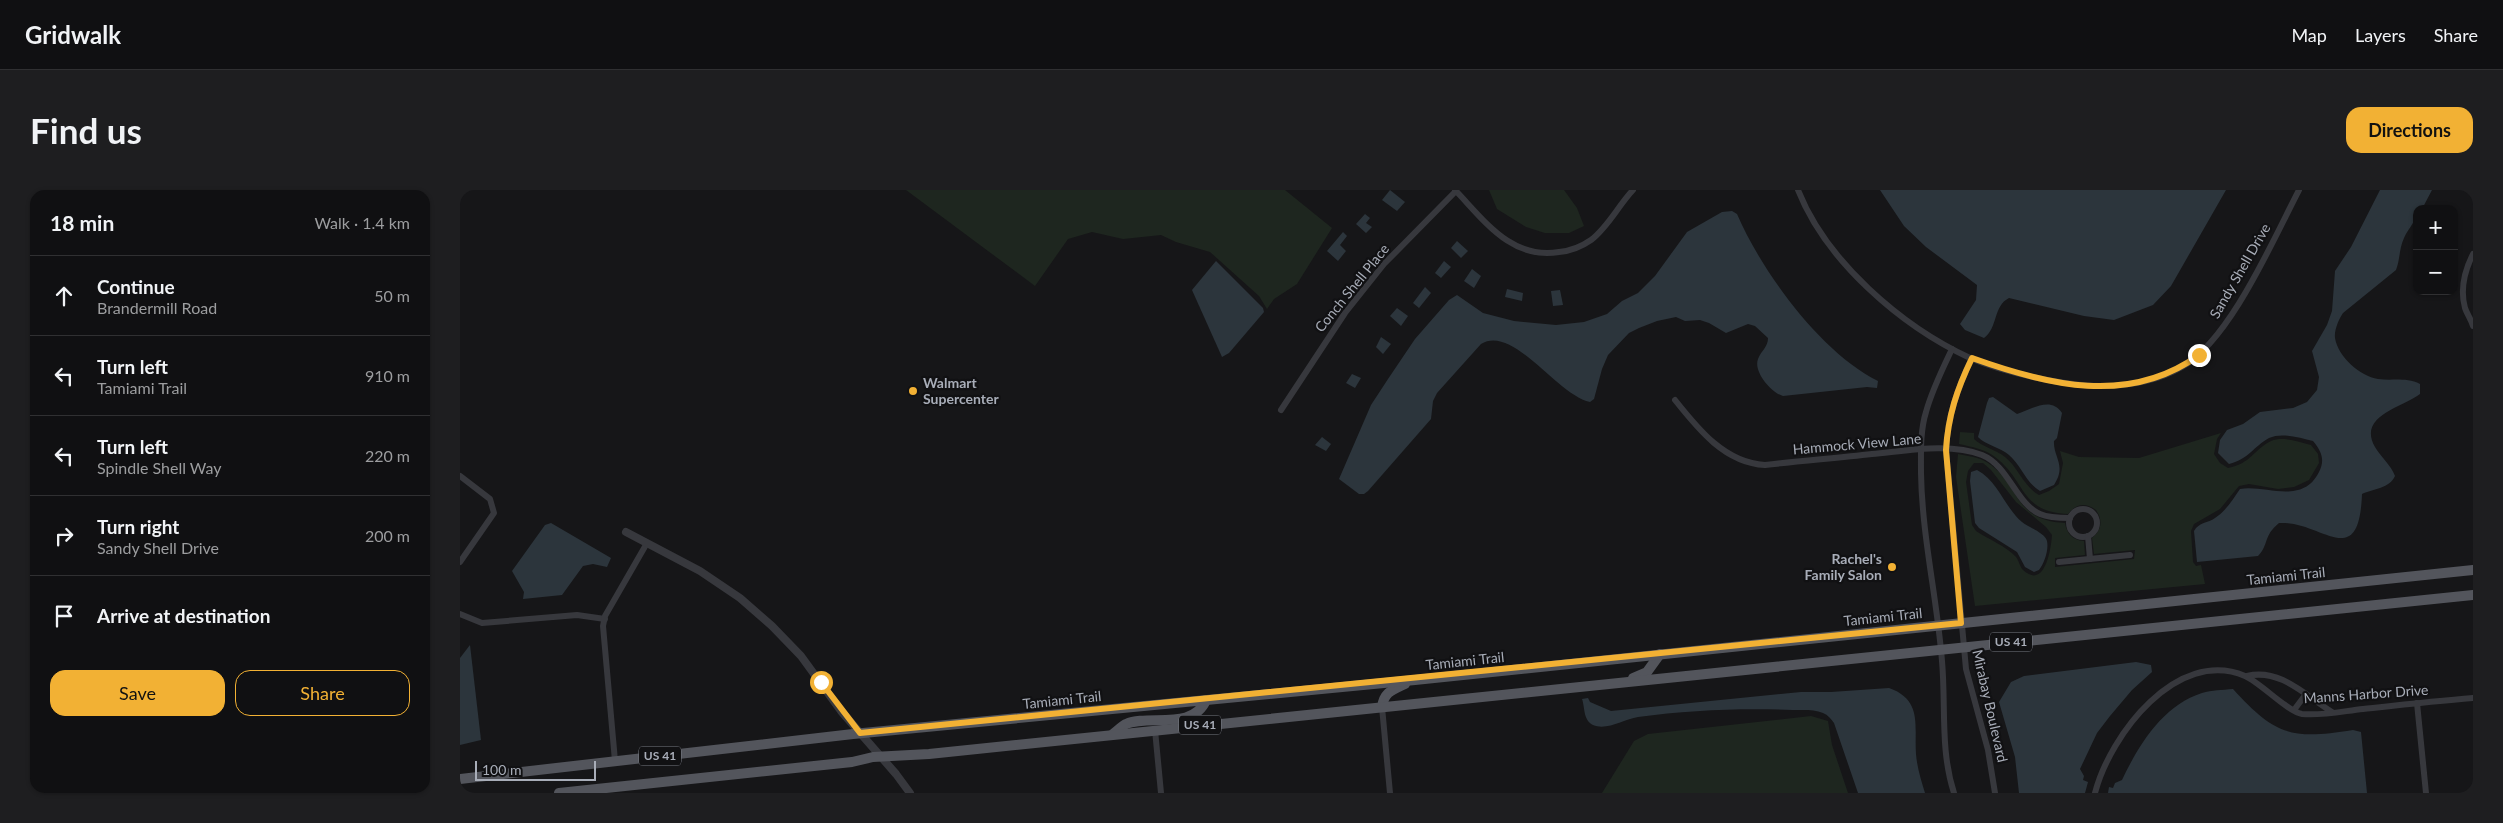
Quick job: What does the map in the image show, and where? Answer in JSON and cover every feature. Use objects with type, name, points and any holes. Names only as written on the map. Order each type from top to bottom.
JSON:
[{"type":"main road","points":[[2451,572],[2473,562]]},
{"type":"main road","name":"Tamiami Trail","points":[[460,778],[860,733],[1415,680],[2473,570]]},
{"type":"main road","name":"US 41","points":[[559,793],[619,790],[852,762],[881,756],[929,754],[2473,595]]},
{"type":"main road","points":[[1623,682],[1647,672],[1660,654]]},
{"type":"main road","points":[[1382,707],[1384,697],[1388,691],[1415,680]]},
{"type":"main road","points":[[1112,734],[1127,724],[1187,717],[1198,712],[1206,700]]},
{"type":"street","points":[[1456,190],[1493,231],[1508,242],[1523,250],[1549,254],[1578,247],[1591,240],[1606,225],[1633,190]]},
{"type":"street","name":"Conch Shell Place","points":[[1280,410],[1350,306],[1384,264],[1456,190]]},
{"type":"street","name":"Sandy Shell Drive","points":[[1798,190],[1831,251],[1861,282],[1916,326],[1952,349],[1972,358],[2029,377],[2098,388],[2153,380],[2182,367],[2199,355],[2229,320],[2299,190]]},
{"type":"street","points":[[2473,254],[2464,278],[2463,292],[2466,312],[2473,322]]},
{"type":"street","points":[[1952,349],[1925,413],[1921,449],[1922,504],[1939,625],[1945,698],[1944,742],[1947,772],[1954,793]]},
{"type":"street","name":"Mirabay Boulevard","points":[[1972,358],[1958,387],[1948,424],[1946,450],[1966,669],[1988,750],[1995,793]]},
{"type":"street","name":"Hammock View Lane","points":[[1675,400],[1697,427],[1734,458],[1748,464],[1765,465],[1921,449],[1958,449],[1983,455],[2002,469],[2031,508],[2039,514],[2054,518],[2070,518],[2078,510],[2086,509],[2093,513],[2096,526],[2088,536]]},
{"type":"street","points":[[460,476],[490,499],[494,513],[460,562]]},
{"type":"street","points":[[2070,518],[2070,527],[2075,534],[2088,536],[2090,559]]},
{"type":"street","points":[[626,532],[700,571],[740,598],[772,626],[801,656],[860,733],[910,793]]},
{"type":"street","points":[[615,761],[602,639],[605,619],[647,543]]},
{"type":"street","points":[[2059,562],[2130,555]]},
{"type":"street","points":[[460,614],[482,623],[578,615],[605,619]]},
{"type":"street","name":"Manns Harbor Drive","points":[[2095,793],[2099,779],[2114,747],[2132,720],[2171,685],[2193,673],[2206,670],[2226,670],[2247,676],[2300,714],[2473,698]]},
{"type":"street","points":[[2247,676],[2254,675],[2293,684],[2332,712]]},
{"type":"street","points":[[2294,710],[2306,694]]},
{"type":"street","points":[[2417,703],[2426,793]]},
{"type":"street","points":[[1382,707],[1390,793]]},
{"type":"street","points":[[1155,730],[1161,793]]},
{"type":"shaded area","points":[[906,190],[1285,190],[1332,228],[1297,284],[1274,299],[1267,309],[1259,296],[1210,252],[1176,242],[1161,235],[1123,239],[1092,232],[1068,239],[1035,286]]},
{"type":"shaded area","points":[[1390,190],[1405,202],[1397,211],[1382,200]]},
{"type":"shaded area","points":[[1489,190],[1564,190],[1577,208],[1584,226],[1569,233],[1545,233],[1526,227],[1497,209]]},
{"type":"shaded area","points":[[1880,190],[2226,190],[2171,286],[2153,305],[2114,320],[2084,316],[2009,298],[2000,306],[1992,329],[1984,338],[1965,330],[1960,324],[1976,300],[1977,285],[1926,247],[1904,226]]},
{"type":"shaded area","points":[[2380,190],[2432,190],[2424,205],[2413,205],[2413,223],[2402,242],[2396,270],[2343,313],[2335,332],[2340,352],[2357,370],[2378,379],[2404,380],[2420,384],[2420,394],[2384,414],[2372,427],[2371,436],[2375,447],[2395,476],[2385,486],[2362,494],[2359,518],[2354,532],[2345,538],[2323,534],[2295,524],[2279,523],[2268,536],[2264,548],[2258,556],[2197,562],[2194,531],[2198,526],[2212,520],[2223,512],[2240,489],[2293,491],[2303,488],[2312,482],[2319,472],[2322,456],[2313,441],[2291,436],[2274,436],[2269,438],[2246,456],[2229,464],[2218,453],[2220,440],[2227,430],[2243,424],[2260,412],[2293,408],[2307,402],[2317,390],[2319,377],[2312,351],[2327,325],[2332,311],[2335,271],[2351,247]]},
{"type":"shaded area","points":[[1732,211],[1737,214],[1762,261],[1795,309],[1835,351],[1878,381],[1877,388],[1867,387],[1783,396],[1774,391],[1764,381],[1758,370],[1758,359],[1767,344],[1768,338],[1755,326],[1748,324],[1726,333],[1700,320],[1685,321],[1676,317],[1657,321],[1629,333],[1608,355],[1594,399],[1590,402],[1577,397],[1521,352],[1507,344],[1494,340],[1481,344],[1437,393],[1433,401],[1431,419],[1368,491],[1364,494],[1359,494],[1339,479],[1371,405],[1415,339],[1449,300],[1457,295],[1483,313],[1514,321],[1556,325],[1584,322],[1607,314],[1622,301],[1638,293],[1655,276],[1687,232],[1722,212]]},
{"type":"shaded area","points":[[1365,214],[1370,218],[1366,223],[1372,227],[1366,233],[1356,224]]},
{"type":"shaded area","points":[[1343,232],[1347,236],[1340,245],[1346,251],[1338,261],[1327,251]]},
{"type":"shaded area","points":[[1457,241],[1468,251],[1461,258],[1451,248]]},
{"type":"shaded area","points":[[1216,261],[1263,308],[1264,312],[1229,353],[1222,357],[1192,290]]},
{"type":"shaded area","points":[[1444,261],[1451,267],[1441,278],[1435,273]]},
{"type":"shaded area","points":[[1472,269],[1481,276],[1474,288],[1464,281]]},
{"type":"shaded area","points":[[1425,287],[1431,293],[1419,308],[1413,303]]},
{"type":"shaded area","points":[[1507,289],[1523,293],[1522,301],[1505,297]]},
{"type":"shaded area","points":[[1560,290],[1563,305],[1553,306],[1551,291]]},
{"type":"shaded area","points":[[1397,308],[1408,316],[1401,326],[1390,316]]},
{"type":"shaded area","points":[[1381,337],[1391,344],[1383,354],[1376,347]]},
{"type":"shaded area","points":[[1352,374],[1361,378],[1355,388],[1346,383]]},
{"type":"shaded area","points":[[1993,397],[2017,414],[2041,405],[2052,405],[2062,413],[2057,438],[2054,441],[2059,472],[2054,485],[2040,491],[2035,488],[2009,455],[1978,437],[1987,403],[1989,398]]},
{"type":"shaded area","points":[[1960,432],[1974,433],[1974,439],[2010,461],[2029,487],[2039,495],[2059,484],[2063,463],[2060,451],[2079,457],[2139,458],[2221,433],[2217,439],[2214,454],[2220,463],[2228,468],[2247,460],[2271,441],[2281,439],[2311,445],[2318,454],[2319,463],[2309,480],[2294,487],[2278,489],[2249,484],[2239,486],[2220,509],[2194,524],[2191,531],[2193,562],[2196,566],[2201,565],[2205,584],[1975,606],[1956,477],[1958,454],[1977,458],[1988,463],[1999,472],[2026,509],[2035,516],[2048,521],[2065,523],[2071,536],[2084,541],[2085,555],[2055,558],[2055,567],[2134,559],[2135,550],[2094,554],[2092,538],[2100,528],[2100,517],[2096,510],[2081,505],[2074,508],[2068,514],[2040,508],[2025,494],[2005,466],[1995,457],[1983,450],[1959,444]],"holes":[[[1974,463],[1983,463],[1991,470],[2016,502],[2046,527],[2052,535],[2048,558],[2042,571],[2037,575],[2031,575],[2023,570],[2012,553],[1976,531],[1972,525],[1966,482],[1968,471]]]},
{"type":"shaded area","points":[[1322,437],[1331,444],[1326,451],[1315,445]]},
{"type":"shaded area","points":[[1977,470],[1990,481],[2022,522],[2046,538],[2047,553],[2039,570],[2034,572],[2025,567],[2017,552],[1979,528],[1975,523],[1970,481],[1971,472]]},
{"type":"shaded area","points":[[551,523],[611,558],[607,567],[593,564],[583,566],[562,595],[523,599],[524,592],[512,571],[545,525]]},
{"type":"shaded area","points":[[470,645],[481,740],[460,745],[460,658]]},
{"type":"shaded area","points":[[2136,662],[2151,665],[2152,672],[2132,690],[2097,733],[2080,769],[2084,776],[2083,780],[2088,782],[2085,793],[2019,793],[2015,757],[1999,702],[2011,682],[2024,676]]},
{"type":"shaded area","points":[[1889,688],[1907,699],[1915,715],[1917,759],[1925,793],[1858,793],[1834,723],[1828,716],[1820,712],[1754,709],[1696,711],[1638,717],[1604,727],[1593,725],[1587,720],[1582,699],[1588,698],[1590,702],[1611,711],[1801,692]]},
{"type":"shaded area","points":[[2233,689],[2261,716],[2273,725],[2285,730],[2299,734],[2353,730],[2361,732],[2367,793],[2108,793],[2109,787],[2113,788],[2115,783],[2122,780],[2153,728],[2175,707],[2202,693]]},
{"type":"shaded area","points":[[1811,716],[1828,721],[1832,745],[1848,793],[1602,793],[1634,741],[1648,734]]},
{"type":"place","name":"Walmart Supercenter","points":[[913,391]]},
{"type":"place","name":"Rachel's Family Salon","points":[[1892,567]]},
{"type":"route","points":[[821,682],[860,733],[1415,680],[1961,623],[1946,450],[1948,424],[1958,387],[1972,358],[2029,377],[2098,388],[2153,380],[2182,367],[2199,355]]}]
